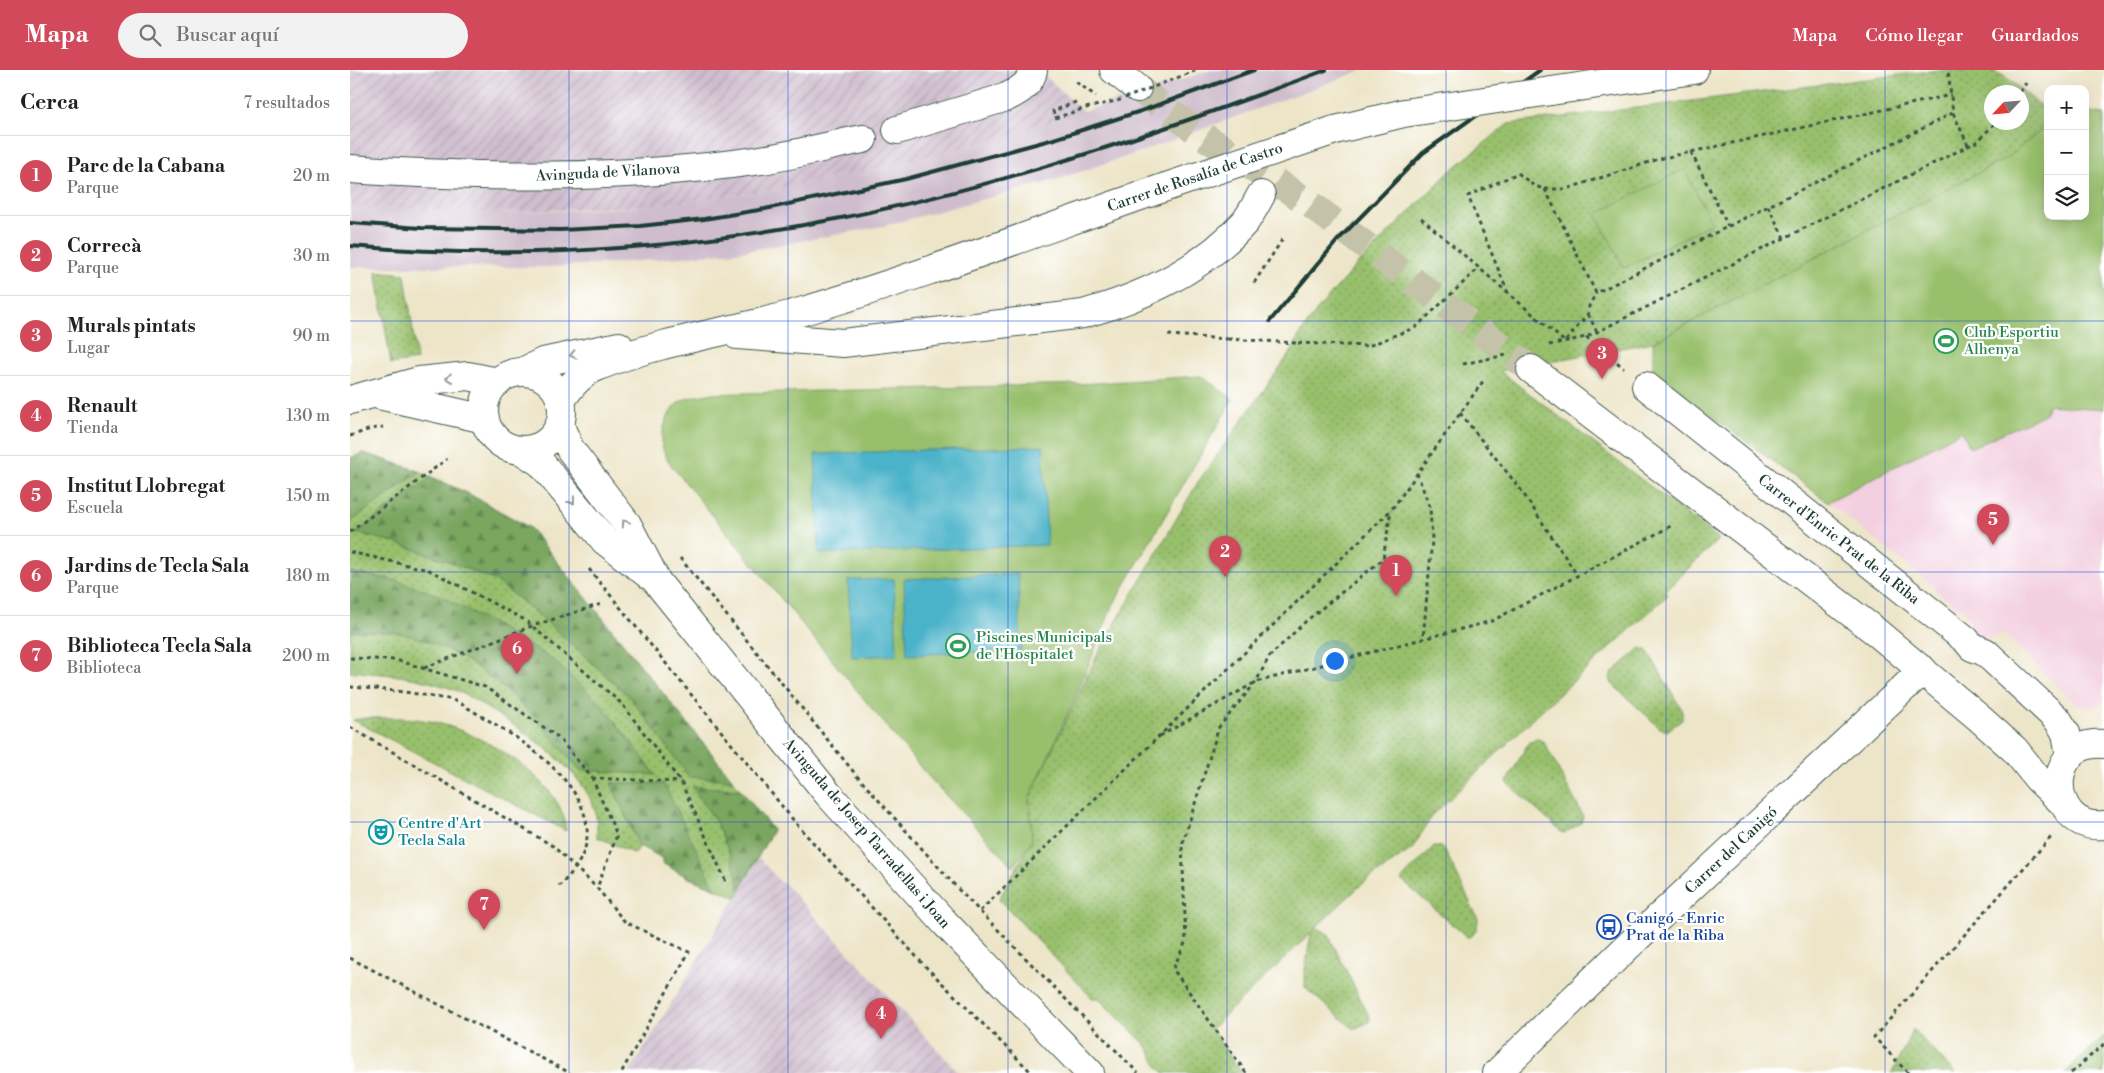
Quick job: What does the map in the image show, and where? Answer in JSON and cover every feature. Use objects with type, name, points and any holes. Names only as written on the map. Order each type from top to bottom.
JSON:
[{"type":"street","points":[[897,130],[1007,97],[1022,89],[1032,77],[1033,70]]},
{"type":"street","points":[[1114,70],[1137,88]]},
{"type":"street","name":"Carrer de Rosalía de Castro","points":[[560,414],[577,380],[594,368],[656,346],[798,312],[868,290],[1334,130],[1404,113],[1694,70]]},
{"type":"street","name":"Avinguda de Vilanova","points":[[350,169],[432,174],[544,176],[689,169],[757,161],[863,139]]},
{"type":"street","name":"Carrer de Rosalía de Castro","points":[[708,333],[843,343],[1083,314],[1116,305],[1150,291],[1211,254],[1246,220],[1261,196]]},
{"type":"street","name":"Carrer de Rosalía de Castro","points":[[510,377],[543,362],[609,347],[625,345],[656,346]]},
{"type":"street","points":[[1520,362],[1875,631],[1923,670],[2015,750],[2038,779],[2063,803],[2072,815],[2095,824],[2104,847]]},
{"type":"street","points":[[363,397],[418,381],[468,376],[510,377],[536,374],[548,380],[556,390],[560,414],[554,436],[544,444],[533,449],[509,448],[498,441],[490,431],[485,419],[485,405],[489,392],[510,377]]},
{"type":"street","name":"Carrer d'Enric Prat de la Riba","points":[[1646,386],[1966,640],[1972,647],[1985,652],[2058,720],[2066,733],[2067,759]]},
{"type":"street","points":[[363,397],[485,419]]},
{"type":"street","name":"Avinguda de Josep Tarradellas i Joan","points":[[560,414],[570,449],[627,524],[657,582],[828,794],[945,923],[1090,1073]]},
{"type":"street","name":"Avinguda de Josep Tarradellas i Joan","points":[[521,450],[541,463],[605,541],[657,582]]},
{"type":"street","name":"Carrer del Canigó","points":[[1496,1073],[1923,670]]},
{"type":"street","points":[[2063,803],[2058,787],[2060,772],[2067,759],[2082,747],[2096,743],[2104,744]]},
{"type":"street","points":[[2015,750],[2035,758],[2067,759]]},
{"type":"path","points":[[1076,102],[1053,111],[1054,118],[1120,100],[1198,70]]},
{"type":"path","points":[[1948,70],[1953,113],[1968,145]]},
{"type":"path","points":[[1076,82],[1099,98]]},
{"type":"path","points":[[1508,292],[1468,196],[1518,173],[1534,186],[1545,189],[1566,188],[1659,159],[1951,95]]},
{"type":"path","points":[[1565,342],[1588,314],[1589,306],[1596,293],[1953,113]]},
{"type":"path","points":[[1547,346],[1586,337],[1597,332],[1978,140],[1988,130]]},
{"type":"path","points":[[1691,152],[1728,226]]},
{"type":"path","points":[[1545,189],[1596,293]]},
{"type":"path","points":[[1768,206],[1784,238]]},
{"type":"path","points":[[1421,218],[1565,342]]},
{"type":"path","points":[[1254,283],[1284,237]]},
{"type":"path","points":[[1168,335],[1368,346],[1416,328],[1480,268]]},
{"type":"path","points":[[1588,314],[1597,332]]},
{"type":"path","points":[[1586,337],[1646,386]]},
{"type":"path","points":[[1463,364],[1520,362]]},
{"type":"path","points":[[980,912],[1392,509],[1484,380]]},
{"type":"path","points":[[1460,413],[1521,490],[1577,576]]},
{"type":"path","points":[[350,436],[371,429],[389,427]]},
{"type":"path","points":[[350,532],[447,459]]},
{"type":"path","points":[[1417,473],[1430,508],[1432,540],[1423,639]]},
{"type":"path","points":[[1246,1073],[1173,969],[1186,941],[1182,845],[1219,727],[1256,682],[1269,657],[1306,621],[1383,559],[1392,509]]},
{"type":"path","points":[[1156,739],[1256,682],[1492,621],[1671,526]]},
{"type":"path","points":[[350,552],[429,570],[526,620],[622,704],[680,782],[727,884]]},
{"type":"path","points":[[675,552],[857,776],[980,912],[1138,1073]]},
{"type":"path","points":[[588,568],[799,826],[924,965],[1032,1073]]},
{"type":"path","points":[[423,668],[532,626],[601,604]]},
{"type":"path","points":[[350,658],[396,660],[485,687],[558,738],[592,778],[617,836],[597,888]]},
{"type":"path","points":[[350,687],[393,689],[454,701],[508,732],[532,748],[556,769],[581,803],[587,819],[588,834],[582,857],[576,869],[559,886]]},
{"type":"path","points":[[350,726],[553,846],[597,888],[625,922],[689,952],[621,1073]]},
{"type":"path","points":[[592,778],[680,782]]},
{"type":"path","points":[[1908,1073],[1874,1037],[2057,830]]},
{"type":"path","points":[[350,958],[570,1073]]},
{"type":"path","points":[[2071,1073],[2104,1044]]},
{"type":"shaded area","points":[[350,70],[1039,70],[1085,113],[999,139],[881,168],[771,190],[660,205],[495,213],[376,209],[350,206]]},
{"type":"shaded area","points":[[1211,70],[1363,70],[1143,151],[1052,181],[883,226],[745,251],[618,263],[549,267],[350,267],[350,206],[495,213],[581,210],[660,205],[771,190],[881,168],[999,139]]},
{"type":"shaded area","points":[[2047,405],[2104,409],[2104,702],[2090,709],[2076,705],[2004,633],[1979,643],[1963,607],[1959,609],[1933,589],[1935,587],[1828,502],[1963,431],[1971,448]]},
{"type":"shaded area","points":[[759,858],[781,883],[783,882],[959,1073],[629,1073]]},
{"type":"green space","points":[[1938,70],[1991,70],[2006,77],[2016,85],[1984,85],[1984,130],[2029,130],[2029,96],[2044,109],[2044,127],[2009,157],[1653,342],[1500,371],[1719,539],[1665,591],[1668,595],[1542,710],[1432,816],[1412,849],[1362,884],[1314,929],[1320,929],[1328,934],[1370,1018],[1369,1022],[1354,1029],[1305,988],[1305,969],[1311,933],[1211,1029],[1242,1073],[1164,1073],[1158,1067],[1146,1045],[1098,998],[1092,998],[999,899],[1032,840],[1029,799],[1098,653],[1198,482],[1293,349],[1299,336],[1317,310],[1360,261],[1449,172],[1508,124]]},
{"type":"green space","points":[[2089,112],[2104,114],[2104,409],[2047,405],[2045,414],[1970,448],[1962,431],[1828,502],[1653,373],[1653,342],[2009,157],[2044,127],[2044,220],[2089,220]]},
{"type":"green space","points":[[1684,169],[1712,223],[1624,268],[1596,214]]},
{"type":"green space","points":[[376,271],[405,274],[417,360],[391,364]]},
{"type":"green space","name":"Piscines Municipals de l'Hospitalet","points":[[1201,376],[1233,399],[1112,607],[1081,684],[1029,799],[1032,840],[1013,867],[925,773],[671,465],[662,446],[664,427],[674,407],[685,399],[708,394],[1081,384]]},
{"type":"green space","points":[[364,453],[417,470],[469,494],[530,528],[773,830],[736,897],[689,878],[662,863],[664,859],[640,846],[635,854],[597,837],[596,814],[589,796],[567,768],[523,732],[469,697],[452,689],[414,679],[376,673],[350,672],[350,458]]},
{"type":"green space","points":[[364,453],[420,472],[350,522],[350,458]]},
{"type":"green space","points":[[431,477],[469,494],[530,528],[733,780],[689,777],[631,698],[540,616],[496,581],[393,542],[356,533]]},
{"type":"green space","points":[[350,572],[394,580],[439,595],[497,626],[552,659],[604,707],[656,775],[580,770],[544,729],[505,690],[462,658],[437,645],[404,634],[350,631]]},
{"type":"green space","points":[[1640,648],[1647,650],[1682,710],[1682,720],[1667,731],[1660,728],[1610,682],[1611,674]]},
{"type":"green space","points":[[405,718],[429,721],[469,734],[492,745],[534,775],[550,793],[562,811],[566,831],[353,720]]},
{"type":"green space","points":[[1536,738],[1544,742],[1583,816],[1581,823],[1565,833],[1561,832],[1507,781],[1529,742]]},
{"type":"green space","points":[[611,783],[664,784],[715,888],[689,878],[662,863],[664,859],[639,846]]},
{"type":"green space","points":[[692,786],[741,790],[773,830],[740,889],[731,857],[716,822]]},
{"type":"green space","points":[[1434,846],[1445,850],[1478,919],[1476,931],[1470,937],[1467,937],[1401,880]]},
{"type":"green space","points":[[1913,1029],[1955,1073],[1892,1073]]},
{"type":"green space","points":[[2104,1036],[2104,1073],[2065,1073]]},
{"type":"water","points":[[1043,446],[1047,545],[819,554],[815,454]]},
{"type":"water","points":[[1018,574],[1021,650],[907,655],[904,579]]},
{"type":"water","points":[[894,579],[897,655],[852,657],[848,580]]},
{"type":"tunnel","points":[[1137,88],[1205,137],[1306,201],[1531,369]]},
{"type":"railway","points":[[350,223],[421,228],[560,230],[640,226],[704,219],[765,209],[906,179],[1054,139],[1144,110],[1254,70]]},
{"type":"railway","points":[[350,246],[411,250],[535,252],[658,245],[780,229],[903,205],[1026,172],[1147,134],[1326,70]]},
{"type":"railway","points":[[1270,321],[1337,241],[1423,153],[1540,70]]},
{"type":"place","name":"Club Esportiu Alhenya","points":[[1946,341]]},
{"type":"place","name":"Murals pintats","points":[[1602,379]]},
{"type":"place","name":"Institut Llobregat","points":[[1993,545]]},
{"type":"place","name":"Correcà","points":[[1225,577]]},
{"type":"place","name":"Parc de la Cabana","points":[[1396,596]]},
{"type":"place","name":"Piscines Municipals de l'Hospitalet","points":[[958,646]]},
{"type":"place","name":"Jardins de Tecla Sala","points":[[517,674]]},
{"type":"place","name":"Centre d'Art Tecla Sala","points":[[381,832]]},
{"type":"place","name":"Canigó - Enric Prat de la Riba","points":[[1609,927]]},
{"type":"place","name":"Biblioteca Tecla Sala","points":[[484,930]]},
{"type":"place","name":"Renault","points":[[881,1039]]}]
